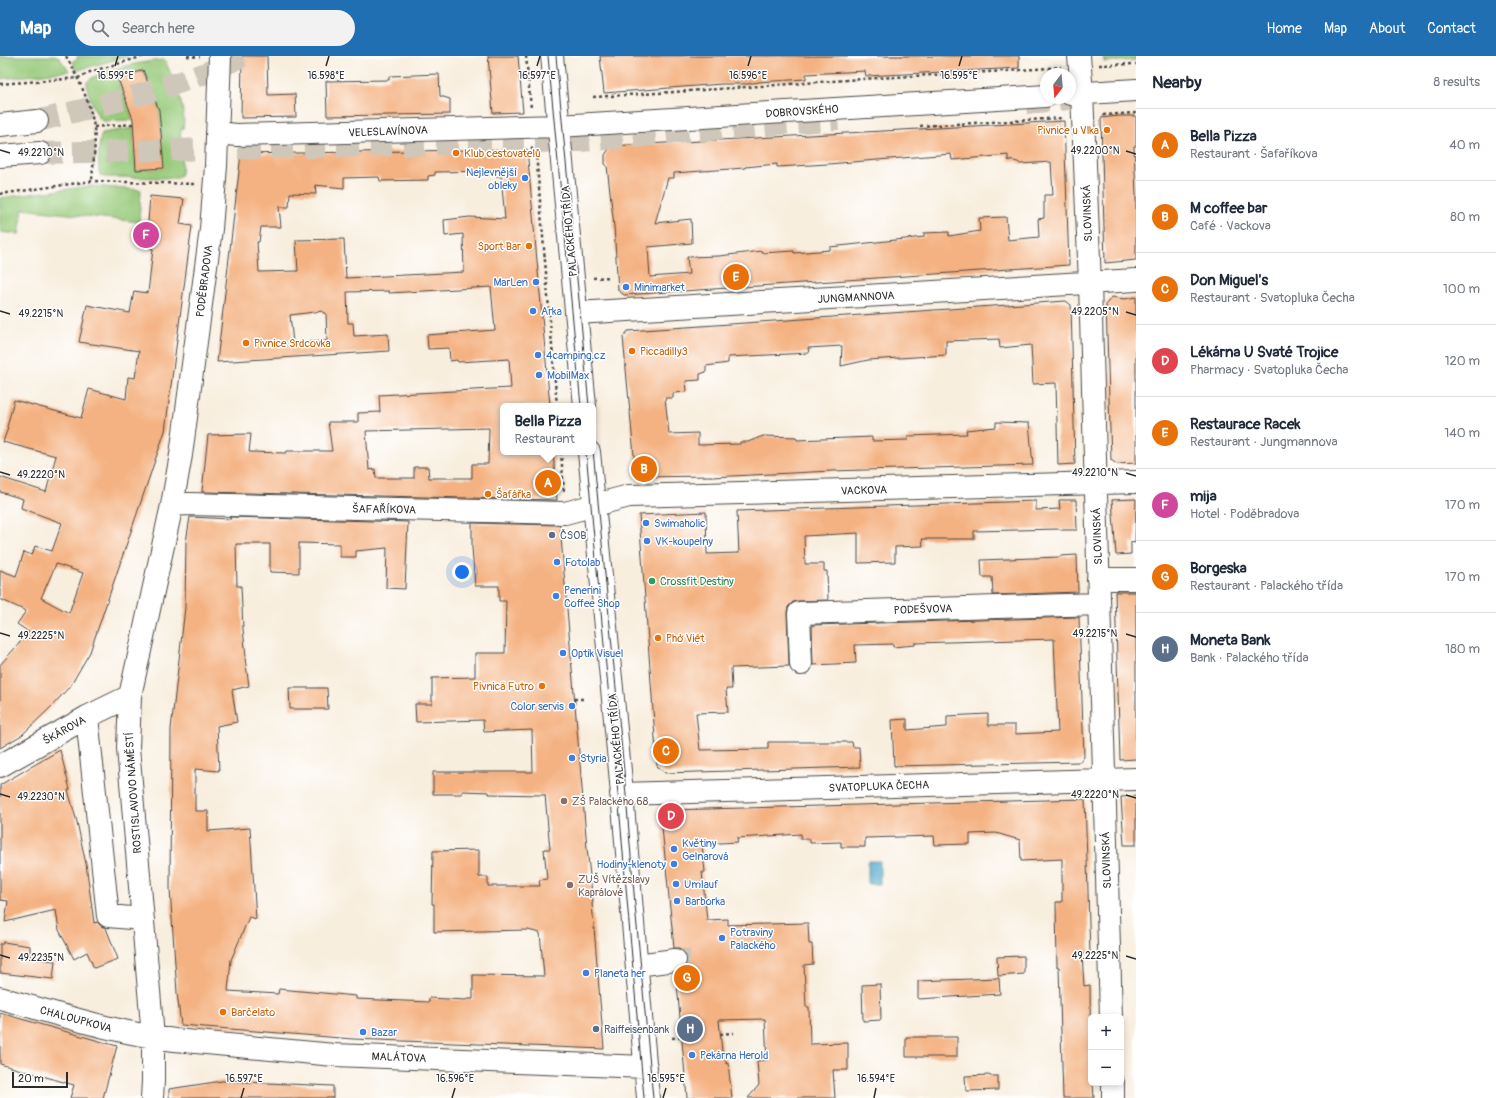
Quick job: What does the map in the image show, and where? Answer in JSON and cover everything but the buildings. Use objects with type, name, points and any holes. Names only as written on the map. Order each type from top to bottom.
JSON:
[{"type":"main road","name":"PODĚBRADOVA","points":[[172,505],[185,424],[211,229],[216,166],[220,56]]},
{"type":"main road","name":"PALACKÉHO TŘÍDA","points":[[552,56],[585,403]]},
{"type":"main road","name":"SLOVINSKÁ","points":[[1079,63],[1076,94],[1090,283],[1111,1014]]},
{"type":"main road","points":[[1076,94],[1136,90]]},
{"type":"main road","name":"DOBROVSKÉHO","points":[[559,126],[1040,96]]},
{"type":"main road","points":[[0,126],[37,121]]},
{"type":"main road","name":"VELESLAVÍNOVA","points":[[216,133],[237,135],[559,126]]},
{"type":"main road","points":[[0,156],[40,153]]},
{"type":"main road","name":"JUNGMANNOVA","points":[[576,314],[1136,280]]},
{"type":"main road","name":"PALACKÉHO TŘÍDA","points":[[590,455],[648,1098]]},
{"type":"main road","name":"VACKOVA","points":[[594,505],[629,496],[1136,482]]},
{"type":"main road","name":"ŠAFAŘÍKOVA","points":[[172,505],[205,504],[563,513],[594,505]]},
{"type":"main road","name":"ROSTISLAVOVO NÁMĚSTÍ","points":[[152,1098],[154,1081],[153,1038],[128,748],[130,696],[172,505]]},
{"type":"main road","points":[[1098,579],[1136,579]]},
{"type":"main road","name":"PODEŠVOVA","points":[[800,664],[800,613],[1099,604]]},
{"type":"main road","name":"ŠKÁROVA","points":[[0,766],[88,717],[130,696]]},
{"type":"main road","points":[[88,717],[108,916],[143,919]]},
{"type":"main road","name":"SVATOPLUKA ČECHA","points":[[621,794],[1136,779]]},
{"type":"main road","points":[[637,965],[675,960]]},
{"type":"main road","name":"CHALOUPKOVA","points":[[0,998],[153,1038]]},
{"type":"main road","name":"MALÁTOVA","points":[[153,1038],[334,1055],[646,1067]]},
{"type":"main road","points":[[1113,1086],[1113,1098]]},
{"type":"path","points":[[66,56],[78,78],[94,127],[95,145],[92,181]]},
{"type":"path","points":[[0,84],[78,78],[90,72],[144,56]]},
{"type":"path","points":[[526,56],[531,108],[526,116],[527,145],[536,152],[557,403]]},
{"type":"path","points":[[594,97],[719,90],[848,80],[992,73],[1079,63],[1136,64]]},
{"type":"path","points":[[1102,115],[1136,114]]},
{"type":"path","points":[[94,127],[134,124]]},
{"type":"path","points":[[0,194],[92,181],[197,184]]},
{"type":"path","points":[[589,278],[611,277]]},
{"type":"path","points":[[561,455],[565,495],[562,503],[563,513]]},
{"type":"path","points":[[574,699],[584,699]]},
{"type":"path","points":[[720,1034],[734,1033]]},
{"type":"path","points":[[672,1038],[682,1037]]},
{"type":"green space","points":[[0,56],[58,56],[69,71],[0,79]]},
{"type":"green space","points":[[77,56],[128,56],[75,71],[73,61],[78,59]]},
{"type":"green space","points":[[1103,56],[1136,56],[1136,60],[1104,62]]},
{"type":"green space","points":[[165,60],[183,112],[184,121],[183,129],[181,129],[180,142],[183,143],[181,174],[177,178],[101,176],[98,161],[102,133],[133,128],[136,170],[163,168],[159,110],[143,70],[118,79],[133,120],[102,121],[92,103],[87,82],[93,77],[102,73],[124,66]]},
{"type":"green space","points":[[91,186],[141,190],[139,222],[23,209],[19,234],[0,232],[0,198]]},
{"type":"water","points":[[868,861],[880,861],[880,884],[868,884]]},
{"type":"tunnel","points":[[37,121],[122,100],[185,81],[220,67],[242,56]]},
{"type":"tunnel","points":[[1026,103],[1091,97]]},
{"type":"tunnel","points":[[40,153],[581,141],[838,119]]},
{"type":"tunnel","points":[[675,960],[690,960]]},
{"type":"tram line","points":[[548,56],[581,403]]},
{"type":"tram line","points":[[556,56],[589,403]]},
{"type":"tram line","points":[[586,455],[618,794],[644,1098]]},
{"type":"tram line","points":[[593,455],[624,771],[653,1098]]},
{"type":"place","name":"Pivnice u Vlka","points":[[1107,130]]},
{"type":"place","name":"Klub cestovatelů","points":[[456,153]]},
{"type":"place","name":"Nejlevnější obleky","points":[[525,178]]},
{"type":"place","name":"mija","points":[[146,235]]},
{"type":"place","name":"Sport Bar","points":[[529,246]]},
{"type":"place","name":"Restaurace Racek","points":[[736,277]]},
{"type":"place","name":"MarLen","points":[[536,282]]},
{"type":"place","name":"Minimarket","points":[[626,287]]},
{"type":"place","name":"Arka","points":[[533,311]]},
{"type":"place","name":"Pivnice Srdcovka","points":[[246,343]]},
{"type":"place","name":"Piccadilly3","points":[[632,351]]},
{"type":"place","name":"4camping.cz","points":[[538,355]]},
{"type":"place","name":"MobilMax","points":[[539,375]]},
{"type":"place","name":"M coffee bar","points":[[644,469]]},
{"type":"place","name":"Bella Pizza","points":[[548,483]]},
{"type":"place","name":"Šafářka","points":[[488,494]]},
{"type":"place","name":"Swimaholic","points":[[646,523]]},
{"type":"place","name":"ČSOB","points":[[552,535]]},
{"type":"place","name":"VK-koupelny","points":[[647,541]]},
{"type":"place","name":"Fotolab","points":[[557,562]]},
{"type":"place","name":"Crossfit Destiny","points":[[652,581]]},
{"type":"place","name":"Penerini Coffee Shop","points":[[556,596]]},
{"type":"place","name":"Phở Việt","points":[[658,638]]},
{"type":"place","name":"Optik Visuel","points":[[563,653]]},
{"type":"place","name":"Pivnicä Futro","points":[[542,686]]},
{"type":"place","name":"Color servis","points":[[572,706]]},
{"type":"place","name":"Don Miguel's","points":[[666,751]]},
{"type":"place","name":"Styria","points":[[572,758]]},
{"type":"place","name":"ZŠ Palackého 68","points":[[564,801]]},
{"type":"place","name":"Lékárna U Svaté Trojice","points":[[671,816]]},
{"type":"place","name":"Květiny Gelnarová","points":[[674,849]]},
{"type":"place","name":"Hodiny-klenoty","points":[[674,864]]},
{"type":"place","name":"Umlauf","points":[[676,884]]},
{"type":"place","name":"ZUŠ Vítězslavy Kaprálové","points":[[570,885]]},
{"type":"place","name":"Barborka","points":[[677,901]]},
{"type":"place","name":"Potraviny Palackého","points":[[722,938]]},
{"type":"place","name":"Planeta her","points":[[586,973]]},
{"type":"place","name":"Borgeska","points":[[687,978]]},
{"type":"place","name":"Barčelato","points":[[223,1012]]},
{"type":"place","name":"Raiffeisenbank","points":[[596,1029]]},
{"type":"place","name":"Moneta Bank","points":[[690,1029]]},
{"type":"place","name":"Bazar","points":[[363,1032]]},
{"type":"place","name":"Pekárna Herold","points":[[692,1055]]}]
